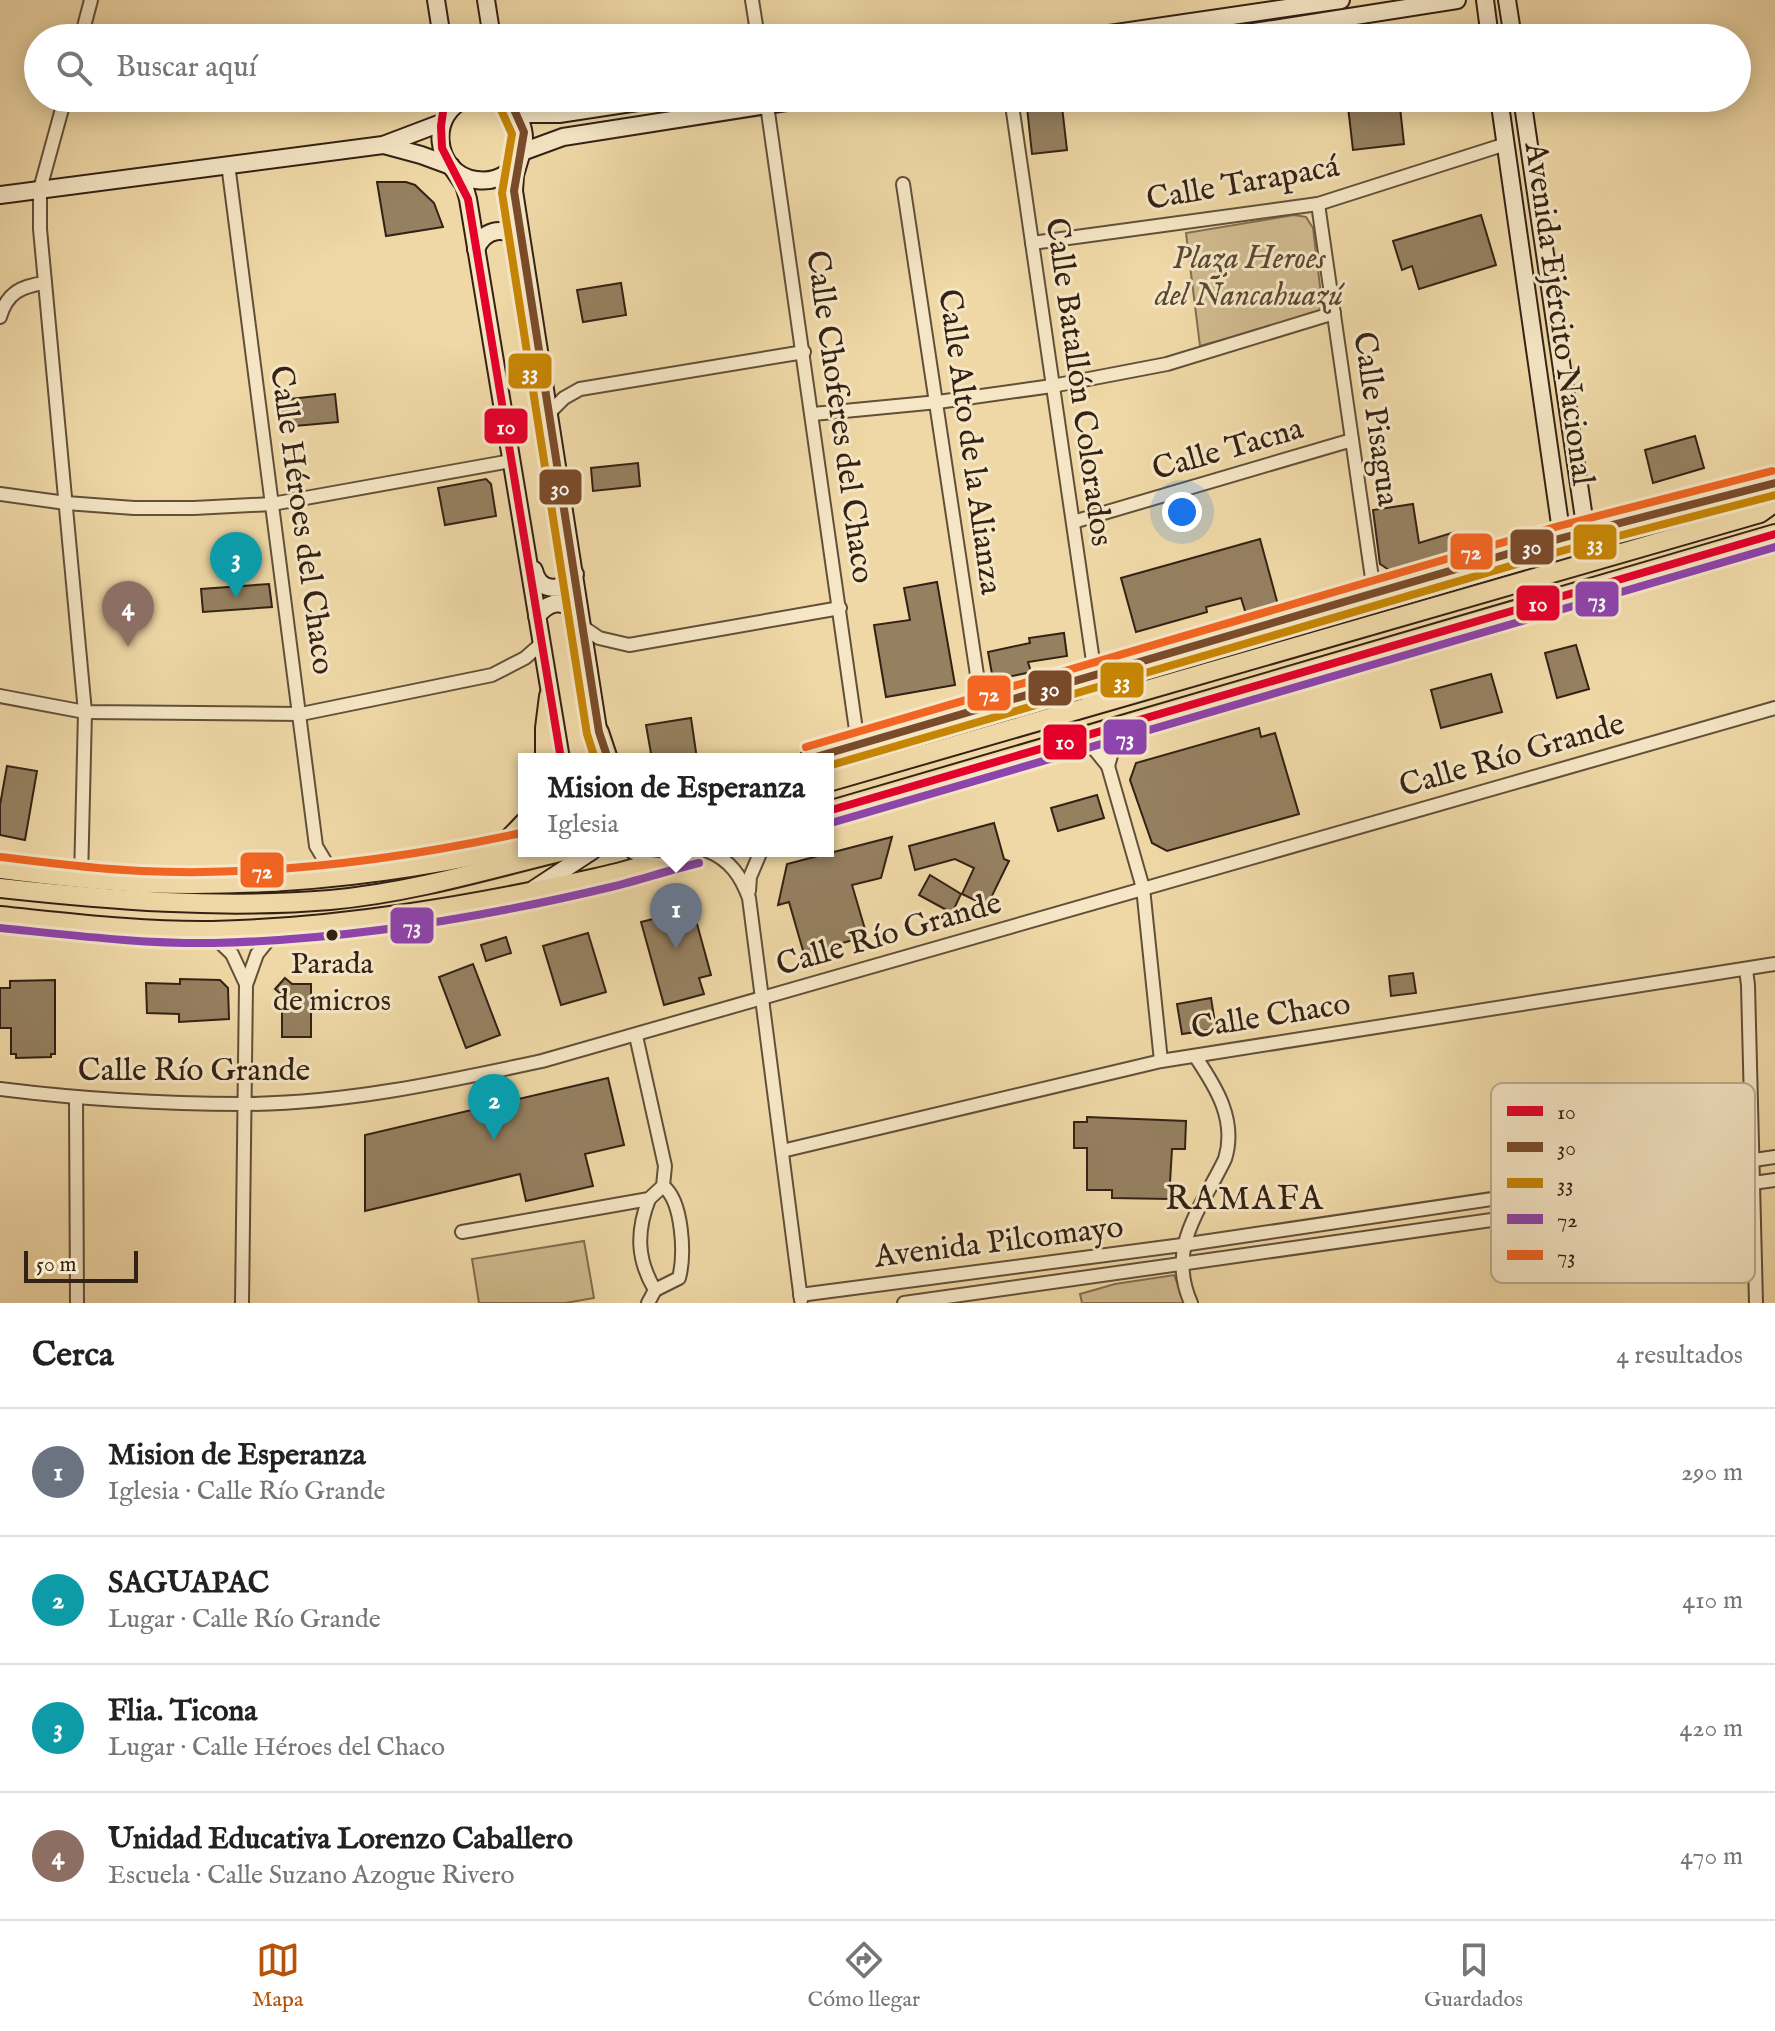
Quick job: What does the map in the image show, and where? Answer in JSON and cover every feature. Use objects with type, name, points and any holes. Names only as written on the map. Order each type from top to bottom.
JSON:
[{"type":"main road","points":[[829,753],[1562,538],[1775,483]]},
{"type":"main road","points":[[834,780],[1760,513],[1775,502]]},
{"type":"main road","points":[[834,809],[1775,534]]},
{"type":"main road","points":[[1730,548],[1775,547]]},
{"type":"main road","points":[[1034,693],[1171,685]]},
{"type":"main road","points":[[545,753],[549,696]]},
{"type":"main road","points":[[599,732],[604,753]]},
{"type":"main road","points":[[468,875],[518,829]]},
{"type":"main road","points":[[0,869],[81,879],[204,883],[339,876],[518,846]]},
{"type":"main road","points":[[0,888],[84,897],[241,904],[332,900],[421,886],[539,857]]},
{"type":"main road","points":[[0,916],[208,931],[278,928],[390,915],[529,892],[598,878],[673,857]]},
{"type":"street","points":[[85,24],[91,0]]},
{"type":"street","points":[[436,0],[442,24]]},
{"type":"street","points":[[486,0],[490,24]]},
{"type":"street","points":[[752,0],[756,24]]},
{"type":"street","points":[[1230,24],[1341,0]]},
{"type":"street","points":[[1305,24],[1457,0]]},
{"type":"street","points":[[1485,0],[1488,24]]},
{"type":"street","points":[[1507,0],[1511,24]]},
{"type":"street","points":[[61,112],[40,189],[40,229],[85,712],[81,879]]},
{"type":"street","points":[[443,112],[441,146],[464,185],[468,199],[560,753]]},
{"type":"street","points":[[0,195],[383,145],[442,122],[449,112]]},
{"type":"street","points":[[516,112],[524,132],[514,191],[599,732]]},
{"type":"street","points":[[544,112],[572,112]]},
{"type":"street","points":[[383,145],[421,155],[452,168],[464,177],[491,179],[503,175],[514,166],[522,153],[563,137],[709,112]]},
{"type":"street","name":"Calle Choferes del Chaco","points":[[768,112],[858,744]]},
{"type":"street","name":"Calle Batallón Colorados","points":[[1013,112],[1095,675]]},
{"type":"street","name":"Avenida Ejército Nacional","points":[[1501,112],[1562,538]]},
{"type":"street","name":"Avenida Ejército Nacional","points":[[1524,112],[1586,532]]},
{"type":"street","name":"Calle Tarapacá","points":[[1032,243],[1318,204],[1506,144]]},
{"type":"street","name":"Calle Héroes del Chaco","points":[[228,164],[316,846],[328,866],[339,876]]},
{"type":"street","name":"Calle Alto de la Alianza","points":[[903,184],[982,708]]},
{"type":"street","name":"Calle Pisagua","points":[[1318,204],[1374,592]]},
{"type":"street","points":[[476,249],[485,235],[501,230],[516,236],[521,242]]},
{"type":"street","points":[[0,317],[4,303],[17,290],[45,283]]},
{"type":"street","points":[[813,414],[938,402],[1052,386],[1167,364],[1334,313]]},
{"type":"street","points":[[550,412],[564,398],[580,389],[804,352]]},
{"type":"street","name":"Calle Tacna","points":[[1073,522],[1352,440]]},
{"type":"street","points":[[0,494],[66,503],[194,508],[272,504],[511,461]]},
{"type":"street","points":[[517,502],[526,528],[536,579],[543,586],[562,587],[575,574]]},
{"type":"street","points":[[537,616],[544,607],[554,603],[565,603],[573,609],[584,670],[592,683]]},
{"type":"street","points":[[583,627],[599,638],[629,645],[840,608]]},
{"type":"street","points":[[0,696],[85,712],[301,714],[492,675],[525,658],[541,644]]},
{"type":"street","name":"Calle Río Grande","points":[[0,1089],[76,1098],[244,1104],[347,1096],[542,1061],[1775,708]]},
{"type":"street","points":[[1108,766],[1114,745],[1135,720]]},
{"type":"street","points":[[1066,740],[1095,750],[1108,766],[1143,888],[1161,1061]]},
{"type":"street","points":[[529,892],[583,857]]},
{"type":"street","points":[[720,857],[733,867],[749,898]]},
{"type":"street","points":[[758,857],[750,877],[749,898],[801,1299]]},
{"type":"street","points":[[242,1303],[246,985],[257,954],[278,928]]},
{"type":"street","points":[[208,931],[232,954],[246,985]]},
{"type":"street","name":"Calle Chaco","points":[[782,1151],[1161,1061],[1775,964]]},
{"type":"street","points":[[1746,970],[1750,1083]]},
{"type":"street","points":[[636,1036],[665,1166],[663,1186],[649,1199],[643,1215],[640,1247],[642,1269],[655,1290]]},
{"type":"street","points":[[1191,1303],[1181,1265],[1182,1245],[1230,1144],[1222,1100],[1195,1056]]},
{"type":"street","points":[[76,1098],[77,1303]]},
{"type":"street","name":"Avenida Pilcomayo","points":[[1755,1160],[1775,1157]]},
{"type":"street","name":"Avenida Pilcomayo","points":[[1755,1183],[1775,1180]]},
{"type":"street","points":[[648,1303],[655,1290],[679,1278],[682,1264],[674,1198],[663,1186]]},
{"type":"street","points":[[462,1232],[649,1199]]},
{"type":"street","name":"Avenida Pilcomayo","points":[[801,1299],[1491,1199]]},
{"type":"street","name":"Avenida Pilcomayo","points":[[904,1303],[1491,1221]]},
{"type":"street","points":[[1755,1263],[1756,1303]]},
{"type":"green space","name":"Plaza Heroes del Ñancahuazú","points":[[1294,215],[1306,217],[1313,228],[1322,303],[1320,310],[1314,315],[1200,346],[1186,233]]},
{"type":"green space","points":[[584,1241],[594,1298],[565,1303],[479,1303],[472,1259]]},
{"type":"green space","points":[[1174,1275],[1185,1303],[1082,1303],[1080,1294],[1115,1284]]},
{"type":"building","points":[[1028,112],[1063,112],[1067,150],[1032,154]]},
{"type":"building","points":[[1349,112],[1401,112],[1404,144],[1353,150]]},
{"type":"building","points":[[377,182],[415,185],[434,203],[443,227],[386,236]]},
{"type":"building","points":[[1481,215],[1496,265],[1419,289],[1412,266],[1402,270],[1393,241]]},
{"type":"building","points":[[621,283],[626,315],[583,322],[577,290]]},
{"type":"building","points":[[335,394],[338,422],[284,427],[281,400]]},
{"type":"building","points":[[1695,436],[1704,468],[1653,483],[1645,450]]},
{"type":"building","points":[[638,463],[640,486],[593,491],[591,468]]},
{"type":"building","points":[[486,479],[491,484],[496,516],[445,525],[438,488]]},
{"type":"building","points":[[1413,504],[1419,543],[1455,532],[1459,553],[1392,572],[1380,564],[1373,510]]},
{"type":"building","points":[[1260,539],[1278,605],[1246,614],[1241,598],[1206,607],[1207,612],[1136,632],[1121,578]]},
{"type":"building","points":[[937,582],[955,685],[886,697],[874,625],[910,620],[904,588]]},
{"type":"building","points":[[269,584],[272,607],[203,612],[201,589]]},
{"type":"building","points":[[1064,633],[1067,656],[1028,662],[1031,672],[999,679],[992,674],[988,652],[1030,643],[1029,638]]},
{"type":"building","points":[[1576,645],[1589,689],[1557,698],[1545,653]]},
{"type":"building","points":[[1491,674],[1502,712],[1441,728],[1431,690]]},
{"type":"building","points":[[691,718],[696,753],[651,753],[646,725]]},
{"type":"building","points":[[1259,728],[1261,737],[1275,733],[1299,814],[1167,851],[1152,843],[1130,780],[1136,763]]},
{"type":"building","points":[[7,766],[37,771],[25,840],[0,835],[0,805]]},
{"type":"building","points":[[1097,795],[1104,818],[1058,831],[1051,808]]},
{"type":"building","points":[[994,823],[1004,859],[1009,861],[987,906],[962,894],[974,868],[955,859],[915,870],[909,846]]},
{"type":"building","points":[[892,837],[881,878],[852,885],[867,936],[804,954],[789,902],[778,905],[787,864],[814,857],[834,857],[834,852]]},
{"type":"building","points":[[930,875],[961,894],[952,913],[919,895]]},
{"type":"building","points":[[681,912],[682,916],[694,913],[711,975],[699,978],[704,994],[664,1005],[641,922]]},
{"type":"building","points":[[588,933],[606,992],[561,1005],[543,946]]},
{"type":"building","points":[[506,937],[511,953],[486,961],[481,945]]},
{"type":"building","points":[[473,964],[500,1035],[466,1048],[439,977]]},
{"type":"building","points":[[1413,973],[1416,993],[1391,996],[1389,976]]},
{"type":"building","points":[[285,978],[292,984],[311,984],[311,1037],[282,1037],[282,995],[275,989]]},
{"type":"building","points":[[180,979],[220,980],[228,988],[229,1019],[179,1022],[179,1014],[147,1013],[146,983],[180,984]]},
{"type":"building","points":[[55,980],[55,1054],[51,1057],[16,1058],[16,1054],[11,1054],[11,1028],[0,1028],[0,988],[10,988],[10,981]]},
{"type":"building","points":[[1211,998],[1216,1029],[1182,1034],[1177,1004]]},
{"type":"building","points":[[608,1078],[624,1145],[585,1154],[593,1186],[526,1201],[520,1174],[365,1211],[365,1135]]},
{"type":"building","points":[[1087,1117],[1186,1121],[1185,1149],[1172,1149],[1169,1199],[1112,1198],[1112,1190],[1087,1190],[1087,1148],[1074,1148],[1074,1122],[1087,1122]]},
{"type":"transit line","name":"10","points":[[443,112],[442,148],[468,199],[560,753]]},
{"type":"transit line","name":"33","points":[[502,112],[512,134],[502,193],[587,734],[593,753]]},
{"type":"transit line","name":"30","points":[[515,112],[524,132],[514,191],[599,732],[606,753]]},
{"type":"transit line","name":"72","points":[[806,747],[1559,526],[1772,471]]},
{"type":"transit line","name":"30","points":[[829,753],[1562,538],[1775,483]]},
{"type":"transit line","name":"33","points":[[834,764],[1565,550],[1775,495]]},
{"type":"transit line","name":"10","points":[[834,809],[1775,534]]},
{"type":"transit line","name":"73","points":[[834,822],[1775,547]]},
{"type":"transit line","name":"72","points":[[1,857],[123,870],[189,872],[285,869],[427,851],[518,834]]},
{"type":"transit line","name":"73","points":[[0,928],[186,943],[313,937],[463,918],[611,887],[699,863]]},
{"type":"place","name":"Flia. Ticona","points":[[236,598]]},
{"type":"place","name":"Unidad Educativa Lorenzo Caballero","points":[[128,647]]},
{"type":"place","name":"Parada de micros","points":[[332,935]]},
{"type":"place","name":"Mision de Esperanza","points":[[676,949]]},
{"type":"place","name":"SAGUAPAC","points":[[494,1140]]},
{"type":"district","name":"RAMAFA","points":[[1245,1199]]}]
